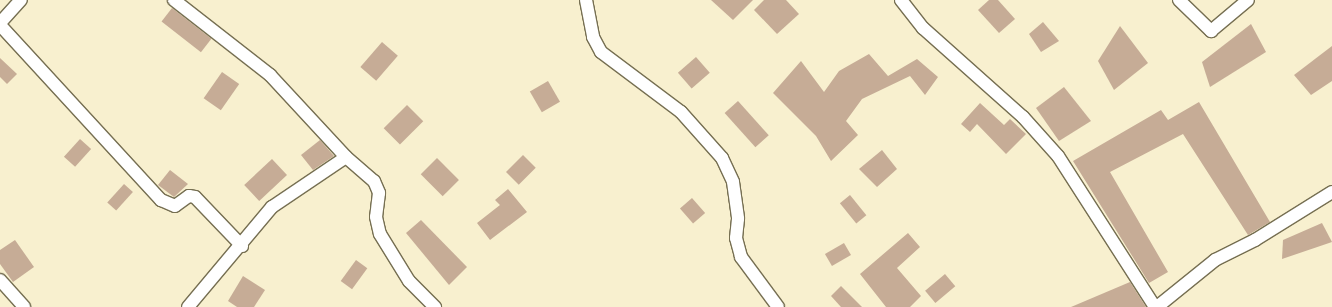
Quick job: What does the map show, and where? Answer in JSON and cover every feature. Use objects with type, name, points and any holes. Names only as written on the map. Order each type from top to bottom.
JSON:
[{"type":"street","points":[[21,0],[0,24],[161,200],[175,206],[188,196],[195,196],[242,246]]},
{"type":"street","points":[[174,0],[270,75],[346,157],[378,187],[376,217],[380,234],[409,281],[435,307]]},
{"type":"street","points":[[586,0],[593,37],[601,52],[681,112],[722,158],[733,182],[738,219],[736,238],[741,257],[778,307]]},
{"type":"street","points":[[901,0],[923,28],[1006,101],[1058,156],[1156,307],[1215,260],[1255,240],[1332,192]]},
{"type":"street","points":[[1179,0],[1212,31],[1248,0]]},
{"type":"street","points":[[188,307],[242,246],[272,207],[346,157]]},
{"type":"street","points":[[0,280],[24,307]]},
{"type":"building","points":[[711,0],[753,0],[733,20]]},
{"type":"building","points":[[764,0],[786,0],[799,14],[777,34],[754,10]]},
{"type":"building","points":[[989,0],[998,0],[1015,19],[999,33],[978,10]]},
{"type":"building","points":[[172,8],[211,39],[201,52],[162,21]]},
{"type":"building","points":[[1043,22],[1059,41],[1041,52],[1029,34]]},
{"type":"building","points":[[1251,24],[1266,52],[1210,87],[1202,62]]},
{"type":"building","points":[[1120,26],[1148,63],[1114,90],[1098,61]]},
{"type":"building","points":[[382,42],[398,56],[376,81],[360,67]]},
{"type":"building","points":[[1332,46],[1332,81],[1311,95],[1294,75]]},
{"type":"building","points":[[869,54],[888,76],[917,59],[938,77],[925,95],[910,76],[862,99],[846,121],[858,135],[831,161],[816,136],[773,93],[801,61],[824,92],[839,71]]},
{"type":"building","points":[[696,57],[710,73],[692,89],[678,73]]},
{"type":"building","points":[[0,58],[17,74],[7,84],[0,77]]},
{"type":"building","points":[[222,72],[239,84],[221,110],[204,98]]},
{"type":"building","points":[[548,81],[560,102],[542,112],[530,92]]},
{"type":"building","points":[[1064,87],[1091,121],[1059,141],[1036,108]]},
{"type":"building","points":[[738,101],[769,135],[755,147],[725,113]]},
{"type":"building","points":[[1199,102],[1270,222],[1248,235],[1183,134],[1110,172],[1168,272],[1149,283],[1073,161],[1161,110],[1168,120]]},
{"type":"building","points":[[980,103],[1004,125],[1010,119],[1026,134],[1006,154],[977,124],[970,132],[961,124]]},
{"type":"building","points":[[407,105],[423,121],[400,145],[384,128]]},
{"type":"building","points":[[80,139],[91,149],[75,167],[64,157]]},
{"type":"building","points":[[320,140],[334,156],[313,170],[301,155]]},
{"type":"building","points":[[882,150],[897,169],[877,187],[859,169]]},
{"type":"building","points":[[523,155],[536,168],[519,185],[506,172]]},
{"type":"building","points":[[437,158],[459,180],[443,196],[421,174]]},
{"type":"building","points":[[272,159],[287,175],[259,201],[244,185]]},
{"type":"building","points":[[170,170],[188,184],[174,197],[158,185]]},
{"type":"building","points":[[124,184],[133,192],[116,211],[107,203]]},
{"type":"building","points":[[508,189],[527,212],[490,240],[477,223],[500,205],[495,200]]},
{"type":"building","points":[[850,195],[866,215],[856,223],[840,203]]},
{"type":"building","points":[[692,198],[705,213],[693,224],[680,208]]},
{"type":"building","points":[[421,220],[467,267],[449,285],[406,233]]},
{"type":"building","points":[[1322,223],[1332,242],[1282,259],[1283,240]]},
{"type":"building","points":[[908,233],[920,247],[897,268],[921,296],[910,307],[886,307],[860,274]]},
{"type":"building","points":[[15,240],[34,267],[13,282],[0,264],[0,250]]},
{"type":"building","points":[[844,243],[851,255],[832,266],[825,254]]},
{"type":"building","points":[[356,260],[367,268],[352,289],[341,281]]},
{"type":"building","points":[[945,274],[955,286],[935,303],[925,291]]},
{"type":"building","points":[[243,276],[265,290],[254,307],[237,307],[228,301]]},
{"type":"building","points":[[1130,282],[1146,307],[1071,307]]},
{"type":"building","points":[[841,286],[862,307],[841,307],[831,296]]}]
